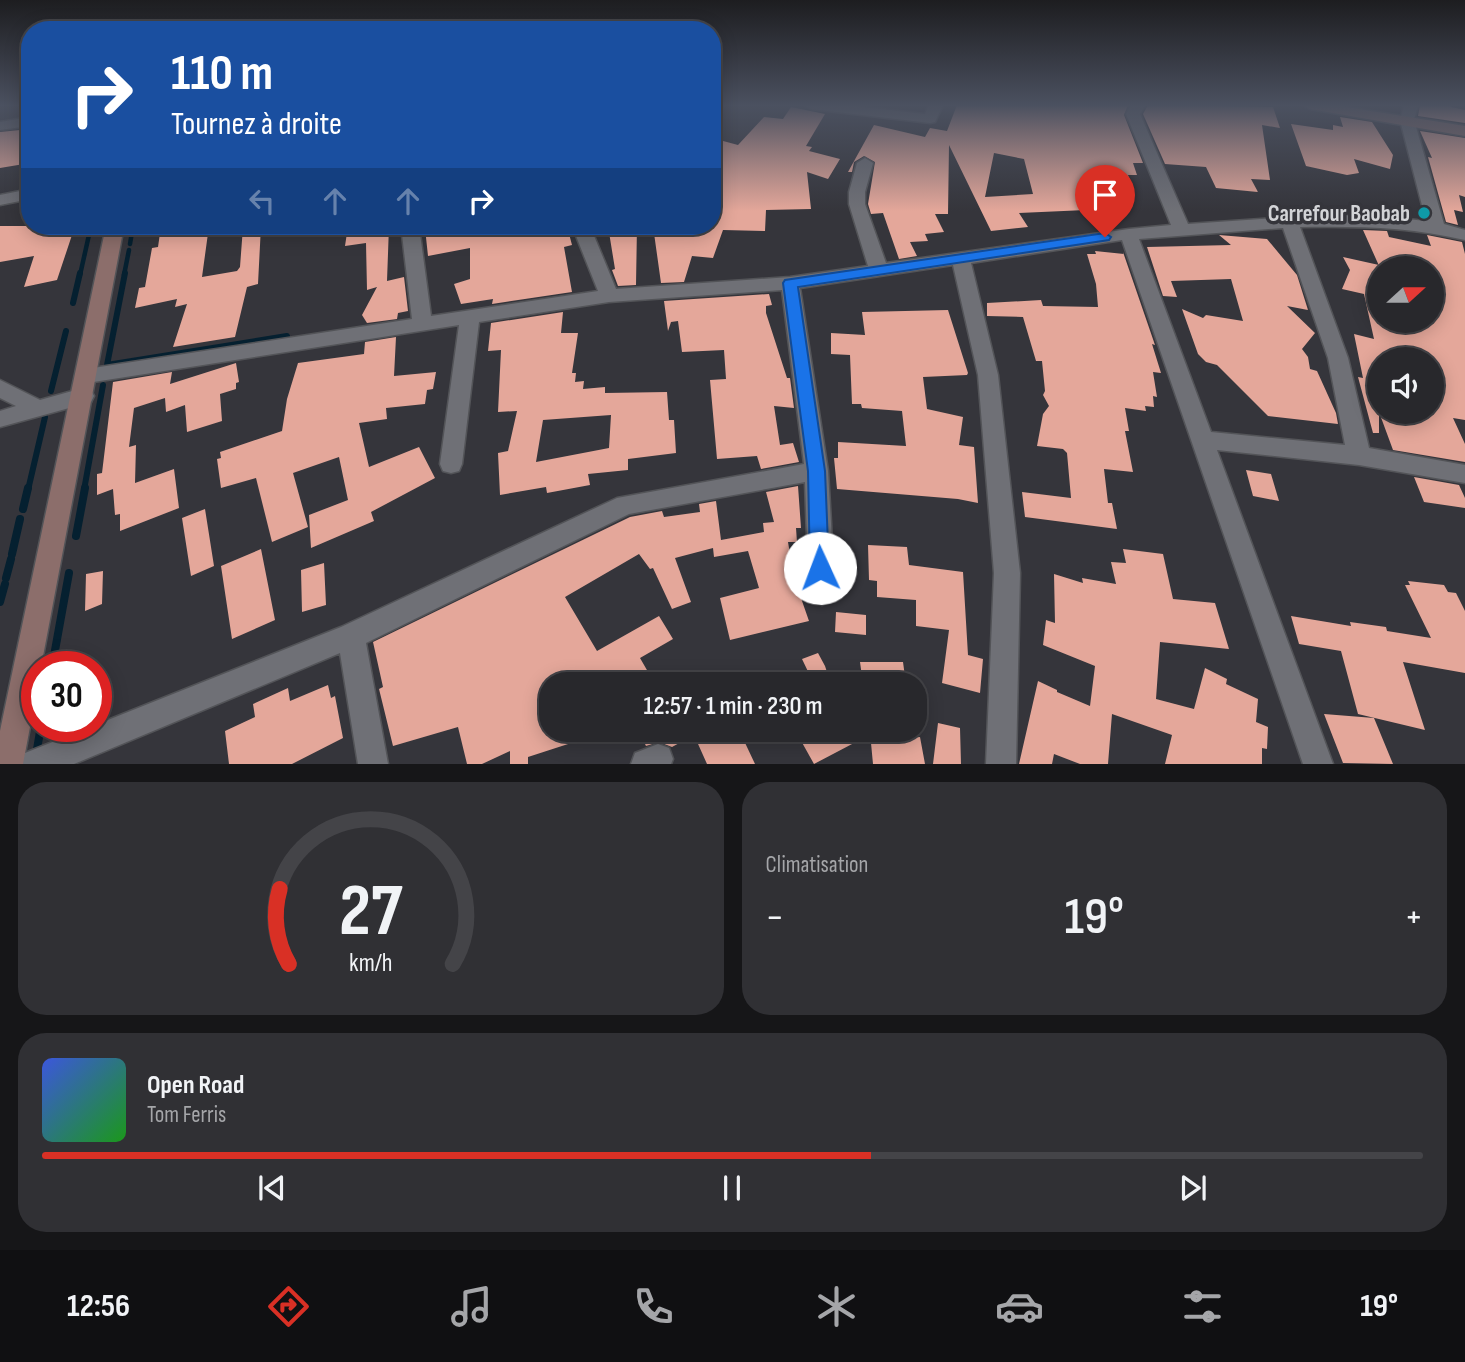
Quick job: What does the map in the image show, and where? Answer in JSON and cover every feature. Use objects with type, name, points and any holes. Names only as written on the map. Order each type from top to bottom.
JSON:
[{"type":"street","points":[[1144,141],[1181,229]]},
{"type":"street","points":[[1416,141],[1436,228]]},
{"type":"street","points":[[865,163],[856,204],[879,270]]},
{"type":"street","points":[[0,200],[21,196]]},
{"type":"street","points":[[0,419],[36,407],[85,385],[422,323],[609,296],[790,283],[1129,234],[1181,229],[1368,220],[1436,228],[1465,235]]},
{"type":"street","points":[[1290,222],[1338,358],[1359,456]]},
{"type":"street","points":[[1129,234],[1318,764]]},
{"type":"street","points":[[8,764],[113,235]]},
{"type":"street","points":[[411,235],[422,323]]},
{"type":"street","points":[[585,235],[609,296]]},
{"type":"street","points":[[961,259],[988,375],[1007,573],[1001,764]]},
{"type":"street","points":[[790,283],[817,471],[822,593]]},
{"type":"street","points":[[451,464],[470,316]]},
{"type":"street","points":[[0,388],[36,407]]},
{"type":"street","points":[[1203,440],[1359,456],[1465,474]]},
{"type":"street","points":[[36,764],[351,636],[625,505],[817,471]]},
{"type":"street","points":[[351,636],[373,764]]},
{"type":"building","points":[[0,141],[21,141],[21,164],[0,168]]},
{"type":"building","points":[[721,141],[738,145],[742,141],[809,141],[806,146],[812,147],[809,151],[840,159],[828,179],[807,172],[811,209],[766,210],[765,231],[723,230],[713,258],[692,256],[684,282],[661,283],[654,235],[721,235]]},
{"type":"building","points":[[865,141],[1134,141],[1143,163],[1133,163],[1137,175],[1128,175],[1134,191],[1079,189],[1086,210],[1019,213],[1028,227],[991,231],[949,145],[948,214],[935,214],[944,232],[925,234],[928,241],[910,242],[917,256],[899,259],[883,213],[871,214],[868,204],[875,162],[864,156],[854,162],[852,172],[848,172]],"holes":[[[994,153],[1024,159],[1033,194],[985,197]]]},
{"type":"building","points":[[1155,141],[1264,141],[1270,180],[1251,179],[1258,192],[1216,188],[1206,167],[1165,164]]},
{"type":"building","points":[[1297,141],[1384,141],[1393,155],[1390,169],[1354,159],[1359,173],[1347,175],[1306,166]]},
{"type":"building","points":[[1424,141],[1465,141],[1465,197],[1459,195],[1463,212],[1454,210],[1458,225],[1446,222],[1428,157],[1432,158]]},
{"type":"building","points":[[0,226],[21,226],[21,235],[72,235],[57,280],[24,287],[34,256],[0,262]]},
{"type":"building","points":[[1363,230],[1387,231],[1389,237],[1431,246],[1427,235],[1462,242],[1465,254],[1465,420],[1453,418],[1465,444],[1465,462],[1393,450],[1383,424],[1444,424],[1444,347],[1367,347],[1367,411],[1358,377],[1363,378],[1354,334],[1374,339],[1373,333],[1444,333],[1444,256],[1375,256]]},
{"type":"building","points":[[160,235],[208,235],[202,277],[237,271],[240,267],[242,235],[261,235],[258,284],[247,287],[235,337],[173,347],[187,304],[175,307],[177,299],[135,308],[139,288],[145,287],[152,248],[158,247]]},
{"type":"building","points":[[347,235],[389,235],[387,281],[404,277],[408,311],[398,313],[397,319],[367,323],[362,315],[377,287],[367,290],[366,243],[345,246]]},
{"type":"building","points":[[426,235],[569,235],[572,245],[564,247],[572,292],[492,304],[493,299],[461,304],[454,284],[470,279],[470,248],[428,256]]},
{"type":"building","points":[[609,235],[637,235],[636,285],[618,286],[612,270],[615,269]]},
{"type":"building","points":[[1219,235],[1267,239],[1297,275],[1308,310],[1287,306],[1315,333],[1302,349],[1308,357],[1310,369],[1317,371],[1336,413],[1338,424],[1268,416],[1217,365],[1206,362],[1198,354],[1182,309],[1203,318],[1206,315],[1243,321],[1231,279],[1171,281],[1177,297],[1163,296],[1147,247],[1231,245]]},
{"type":"building","points":[[1095,251],[1124,254],[1155,345],[1152,344],[1161,373],[1153,372],[1157,397],[1153,396],[1154,407],[1145,406],[1146,411],[1125,408],[1129,431],[1125,431],[1133,472],[1104,469],[1108,503],[1112,503],[1117,529],[1025,517],[1022,492],[1071,498],[1067,453],[1063,449],[1037,446],[1043,414],[1049,406],[1043,395],[1045,391],[1042,361],[1036,361],[1023,317],[987,316],[987,303],[1041,300],[1043,306],[1098,307],[1096,284],[1087,254],[1096,254]]},
{"type":"building","points":[[1343,257],[1367,262],[1367,308],[1364,294],[1342,289],[1350,270]]},
{"type":"building","points":[[769,294],[772,305],[766,306],[766,313],[787,378],[790,378],[794,408],[774,406],[780,445],[793,443],[799,462],[761,469],[757,456],[717,459],[710,380],[726,379],[724,350],[682,352],[678,321],[671,322],[668,331],[664,301]]},
{"type":"building","points":[[948,310],[968,373],[923,377],[927,409],[963,417],[959,445],[974,447],[978,503],[837,489],[834,458],[838,458],[838,442],[906,446],[902,411],[862,408],[861,404],[852,404],[850,355],[831,354],[831,333],[865,335],[862,312]]},
{"type":"building","points":[[563,312],[561,333],[578,333],[572,373],[576,373],[575,382],[584,381],[583,389],[605,387],[605,393],[667,392],[669,420],[674,420],[676,453],[628,459],[628,470],[588,474],[590,485],[547,493],[546,487],[500,495],[498,453],[508,451],[517,411],[498,412],[501,350],[488,351],[491,323]],"holes":[[[611,415],[609,448],[536,462],[543,420]]]},
{"type":"building","points":[[396,337],[394,376],[436,372],[433,389],[427,390],[425,404],[386,408],[387,419],[359,423],[369,467],[419,447],[435,478],[371,512],[374,521],[311,548],[309,515],[348,500],[339,457],[293,473],[308,527],[272,542],[256,478],[221,488],[217,459],[221,458],[220,452],[282,431],[287,399],[298,363],[364,354],[365,342]]},
{"type":"building","points":[[236,363],[239,382],[236,383],[236,389],[220,394],[222,421],[187,432],[185,405],[166,412],[165,398],[134,408],[129,447],[136,445],[135,483],[174,469],[179,508],[120,531],[120,514],[115,515],[113,489],[97,495],[97,474],[102,473],[113,382],[172,372],[170,384]]},
{"type":"building","points":[[1371,424],[1379,424],[1379,433],[1373,433]]},
{"type":"building","points":[[1246,470],[1271,474],[1279,501],[1253,496]]},
{"type":"building","points":[[1414,477],[1459,485],[1465,498],[1465,508],[1424,502]]},
{"type":"building","points":[[798,486],[801,528],[796,528],[797,542],[788,542],[794,578],[809,621],[730,640],[720,598],[759,588],[748,551],[714,557],[713,548],[675,558],[691,602],[672,609],[653,568],[650,569],[639,554],[565,597],[597,651],[659,616],[673,639],[640,658],[648,672],[539,672],[539,742],[574,742],[528,757],[528,764],[510,764],[510,751],[482,764],[467,764],[458,727],[393,746],[379,689],[383,687],[373,642],[630,517],[662,511],[664,517],[700,512],[699,504],[716,501],[721,540],[764,532],[763,523],[774,522],[766,492]]},
{"type":"building","points":[[205,509],[214,566],[191,576],[182,518]]},
{"type":"building","points":[[868,545],[907,547],[909,565],[963,572],[968,655],[983,659],[980,693],[942,683],[949,630],[916,626],[916,600],[877,597],[877,581],[869,580]]},
{"type":"building","points":[[261,549],[275,620],[232,639],[221,566]]},
{"type":"building","points":[[1123,549],[1163,554],[1173,599],[1215,603],[1229,649],[1160,642],[1156,699],[1194,709],[1205,668],[1227,679],[1226,684],[1258,699],[1256,722],[1268,727],[1267,749],[1262,748],[1262,764],[1165,764],[1172,735],[1112,714],[1108,764],[1080,764],[1054,754],[1052,764],[1019,764],[1038,681],[1090,706],[1095,666],[1043,645],[1046,620],[1055,623],[1054,574],[1083,583],[1082,578],[1116,584],[1111,562],[1126,563]]},
{"type":"building","points":[[324,563],[326,605],[302,612],[301,570]]},
{"type":"building","points":[[103,571],[102,604],[85,611],[86,574]]},
{"type":"building","points":[[1408,581],[1444,585],[1448,592],[1456,593],[1465,611],[1465,673],[1403,662],[1425,730],[1358,714],[1341,651],[1299,644],[1291,616],[1351,626],[1350,622],[1386,627],[1387,631],[1431,638],[1405,585],[1410,585]]},
{"type":"building","points":[[836,612],[866,615],[866,635],[835,632]]},
{"type":"building","points":[[818,653],[827,672],[808,672],[802,659]]},
{"type":"building","points":[[860,662],[903,662],[904,672],[861,672]]},
{"type":"building","points":[[328,685],[331,698],[335,696],[343,738],[292,764],[229,764],[225,731],[255,717],[253,704],[288,688],[290,701]]},
{"type":"building","points":[[1324,714],[1374,718],[1393,764],[1343,763]]},
{"type":"building","points":[[938,723],[960,728],[961,764],[933,764]]},
{"type":"building","points":[[659,742],[681,742],[672,747]]},
{"type":"building","points":[[697,742],[745,742],[755,764],[707,764]]},
{"type":"building","points":[[802,742],[853,742],[854,743],[814,764]]},
{"type":"building","points":[[921,742],[925,764],[873,764],[871,743]]},
{"type":"waterway","points":[[80,275],[89,235]]},
{"type":"waterway","points":[[130,244],[132,235]]},
{"type":"waterway","points":[[124,275],[129,250]]},
{"type":"waterway","points":[[73,303],[80,273]]},
{"type":"waterway","points":[[125,273],[107,365],[287,336]]},
{"type":"waterway","points":[[51,391],[66,331]]},
{"type":"waterway","points":[[84,490],[103,385]]},
{"type":"waterway","points":[[28,490],[45,417]]},
{"type":"waterway","points":[[23,509],[28,488]]},
{"type":"waterway","points":[[76,536],[85,488]]},
{"type":"waterway","points":[[12,554],[20,519]]},
{"type":"waterway","points":[[6,578],[11,559]]},
{"type":"waterway","points":[[55,651],[69,573]]},
{"type":"waterway","points":[[0,602],[5,584]]},
{"type":"waterway","points":[[36,755],[38,742]]},
{"type":"place","name":"Carrefour Baobab","points":[[1424,213]]},
{"type":"route","points":[[820,568],[817,471],[790,283],[1105,237]]}]
